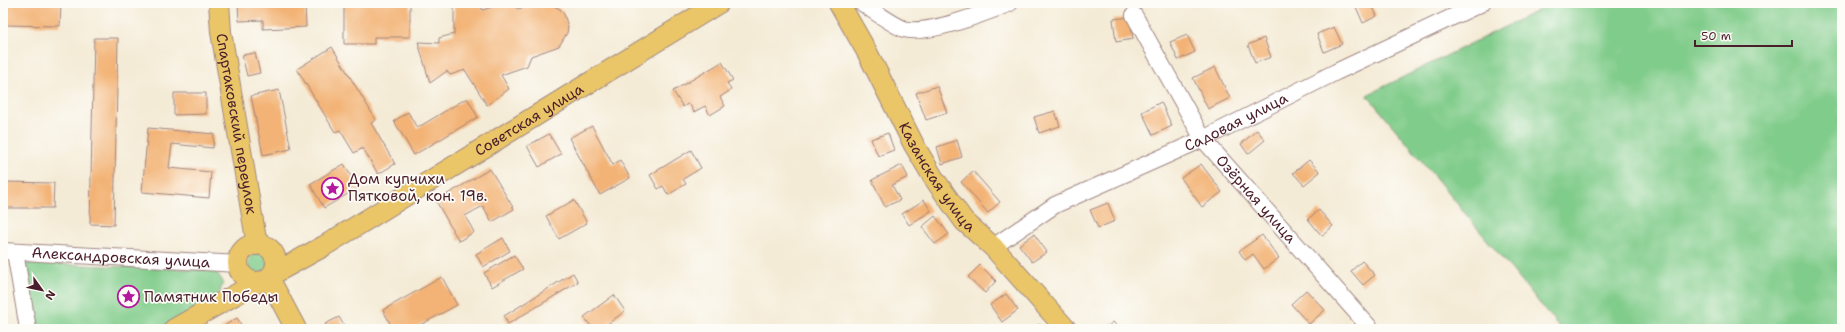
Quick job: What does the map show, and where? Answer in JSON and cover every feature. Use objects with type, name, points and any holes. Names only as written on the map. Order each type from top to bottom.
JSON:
[{"type":"main road","name":"Спартаковский переулок","points":[[219,3],[221,32],[262,246]]},
{"type":"main road","name":"Советская улица","points":[[174,329],[319,249],[719,3]]},
{"type":"main road","name":"Казанская улица","points":[[839,3],[867,52],[914,145],[964,221],[993,248],[1066,329]]},
{"type":"main road","name":"Советская улица","points":[[262,246],[302,250],[319,249]]},
{"type":"main road","points":[[226,300],[237,281],[239,258],[245,249],[262,246],[275,257],[276,268],[267,278],[247,279],[239,267]]},
{"type":"main road","points":[[267,278],[296,329]]},
{"type":"street","points":[[862,3],[904,29],[927,29],[965,20],[1010,3]]},
{"type":"street","name":"Садовая улица","points":[[993,248],[1055,205],[1203,139],[1336,72],[1482,3]]},
{"type":"street","name":"Озёрная улица","points":[[1134,15],[1203,139],[1371,329]]},
{"type":"street","points":[[9,251],[28,329]]},
{"type":"street","name":"Александровская улица","points":[[9,251],[239,267]]},
{"type":"green space","points":[[1553,3],[1842,3],[1842,329],[1561,329],[1367,95]]},
{"type":"green space","points":[[258,253],[265,256],[268,263],[265,270],[258,273],[251,270],[248,263],[251,256]]},
{"type":"green space","points":[[25,263],[210,270],[218,274],[223,282],[220,292],[211,300],[159,329],[37,329]]},
{"type":"building","points":[[3,3],[61,3],[60,26],[3,25]]},
{"type":"building","points":[[238,3],[305,3],[306,27],[263,29],[263,20],[239,21]]},
{"type":"building","points":[[344,3],[410,3],[410,37],[374,37],[374,44],[344,44]]},
{"type":"building","points":[[454,3],[482,3],[482,10],[508,3],[518,9],[539,3],[548,3],[560,9],[564,14],[568,27],[567,33],[559,46],[531,56],[527,66],[501,75],[509,89],[487,105],[465,70],[450,75],[447,71],[430,83],[418,42],[439,43],[439,38],[454,34]]},
{"type":"building","points":[[1364,3],[1371,3],[1377,16],[1363,23],[1356,7]]},
{"type":"building","points":[[1130,17],[1133,39],[1116,42],[1113,19]]},
{"type":"building","points":[[1334,27],[1342,44],[1324,52],[1317,34]]},
{"type":"building","points":[[1187,35],[1195,52],[1178,60],[1170,42]]},
{"type":"building","points":[[94,38],[118,38],[114,225],[90,224]]},
{"type":"building","points":[[1264,38],[1271,57],[1255,63],[1248,45]]},
{"type":"building","points":[[332,47],[376,120],[371,123],[395,164],[378,174],[363,148],[354,153],[340,130],[335,132],[297,69]]},
{"type":"building","points":[[255,53],[260,73],[247,76],[242,55]]},
{"type":"building","points":[[722,62],[733,80],[727,83],[731,90],[720,97],[725,106],[710,115],[705,106],[694,112],[689,103],[683,107],[673,91]]},
{"type":"building","points":[[1215,67],[1230,98],[1208,109],[1193,78]]},
{"type":"building","points":[[937,86],[947,113],[926,120],[916,93]]},
{"type":"building","points":[[279,90],[291,149],[263,155],[251,96]]},
{"type":"building","points":[[174,93],[206,93],[206,114],[174,115]]},
{"type":"building","points":[[467,98],[478,117],[414,155],[394,121],[408,112],[417,128]]},
{"type":"building","points":[[1161,102],[1172,126],[1153,135],[1142,112]]},
{"type":"building","points":[[1055,111],[1060,126],[1039,133],[1034,117]]},
{"type":"building","points":[[592,126],[613,165],[620,160],[630,178],[600,195],[569,138]]},
{"type":"building","points":[[148,128],[214,134],[213,148],[172,144],[169,168],[211,172],[209,198],[142,192]]},
{"type":"building","points":[[1257,130],[1265,140],[1248,154],[1241,144]]},
{"type":"building","points":[[888,133],[894,150],[878,156],[871,139]]},
{"type":"building","points":[[549,134],[561,154],[539,167],[527,146]]},
{"type":"building","points":[[957,140],[962,157],[942,164],[937,147]]},
{"type":"building","points":[[691,150],[701,168],[683,179],[686,184],[668,195],[663,186],[658,189],[650,175]]},
{"type":"building","points":[[1309,160],[1320,172],[1304,185],[1293,173]]},
{"type":"building","points":[[344,164],[358,188],[324,208],[310,184]]},
{"type":"building","points":[[1201,164],[1222,192],[1202,207],[1181,178]]},
{"type":"building","points":[[902,165],[908,177],[892,185],[900,200],[885,207],[872,180]]},
{"type":"building","points":[[490,169],[514,209],[492,222],[483,206],[465,216],[474,232],[459,241],[436,201]]},
{"type":"building","points":[[973,171],[1000,202],[988,213],[961,182]]},
{"type":"building","points":[[3,182],[54,183],[53,208],[3,208]]},
{"type":"building","points":[[574,200],[587,223],[559,239],[546,216]]},
{"type":"building","points":[[924,200],[931,211],[909,225],[902,214]]},
{"type":"building","points":[[1108,203],[1115,221],[1098,228],[1090,210]]},
{"type":"building","points":[[1319,210],[1333,226],[1322,236],[1308,219]]},
{"type":"building","points":[[935,216],[949,234],[935,244],[922,227]]},
{"type":"building","points":[[1034,234],[1047,252],[1032,262],[1019,245]]},
{"type":"building","points":[[1262,235],[1279,258],[1264,269],[1253,254],[1245,260],[1239,251]]},
{"type":"building","points":[[503,238],[510,251],[483,267],[476,254]]},
{"type":"building","points":[[514,255],[523,269],[492,287],[484,273]]},
{"type":"building","points":[[1362,261],[1375,275],[1363,285],[1351,271]]},
{"type":"building","points":[[980,265],[996,281],[985,293],[968,277]]},
{"type":"building","points":[[573,273],[578,282],[508,324],[504,316]]},
{"type":"building","points":[[442,277],[457,305],[413,329],[393,329],[383,310]]},
{"type":"building","points":[[1306,290],[1325,310],[1309,324],[1291,304]]},
{"type":"building","points":[[1006,294],[1018,310],[1002,322],[990,305]]},
{"type":"building","points":[[614,295],[625,311],[601,329],[593,329],[584,317]]},
{"type":"building","points":[[339,317],[346,329],[328,329],[325,324]]},
{"type":"building","points":[[237,318],[244,329],[219,329]]},
{"type":"building","points":[[1113,322],[1120,329],[1105,329]]},
{"type":"building","points":[[1039,324],[1044,329],[1035,329]]},
{"type":"building","points":[[621,325],[624,329],[615,329]]},
{"type":"place","name":"Дом купчихи Пятковой, кон. 19в.","points":[[333,188]]},
{"type":"place","name":"Памятник Победы","points":[[129,297]]}]
